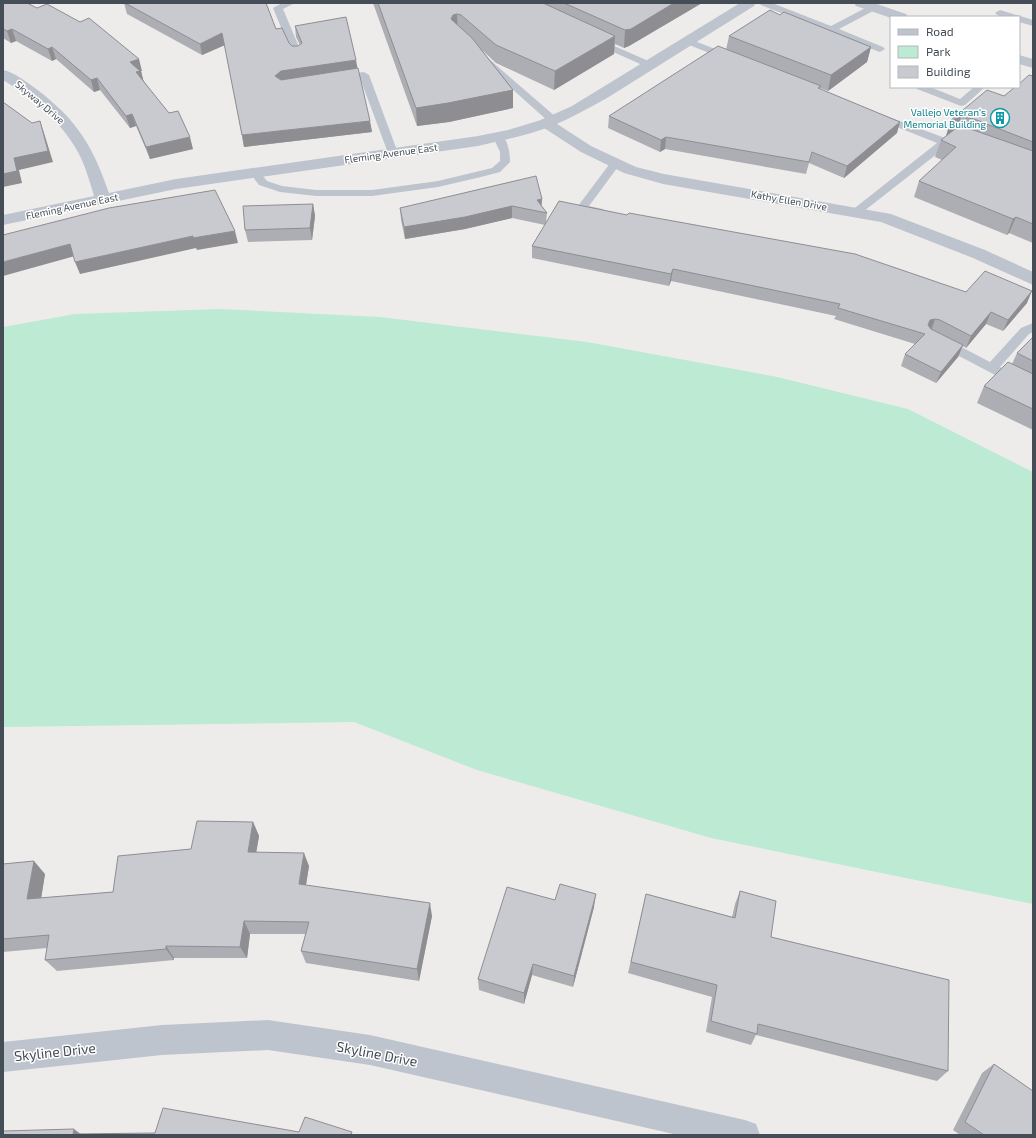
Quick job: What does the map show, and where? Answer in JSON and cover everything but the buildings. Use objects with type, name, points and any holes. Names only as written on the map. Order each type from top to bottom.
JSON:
[{"type":"street","name":"Fleming Avenue East","points":[[3,220],[176,184],[498,137],[550,121],[602,95],[749,3]]},
{"type":"street","points":[[861,3],[898,16]]},
{"type":"street","points":[[1020,59],[1033,64]]},
{"type":"street","name":"Skyway Drive","points":[[3,74],[23,86],[63,120],[86,153],[103,199]]},
{"type":"street","name":"Kathy Ellen Drive","points":[[550,121],[586,149],[630,170],[663,179],[719,188],[892,221],[979,254],[1033,279]]},
{"type":"street","name":"Skyline Drive","points":[[3,1058],[162,1040],[268,1035],[370,1050],[745,1135]]},
{"type":"lane","points":[[290,3],[278,8],[297,54]]},
{"type":"lane","points":[[764,3],[833,29],[880,49]]},
{"type":"lane","points":[[833,29],[874,8]]},
{"type":"lane","points":[[1000,13],[1010,16]]},
{"type":"lane","points":[[1020,19],[1033,23]]},
{"type":"lane","points":[[584,36],[650,65]]},
{"type":"lane","points":[[687,41],[742,62]]},
{"type":"lane","points":[[480,55],[550,121]]},
{"type":"lane","points":[[327,80],[364,74],[393,153]]},
{"type":"lane","points":[[924,88],[961,103],[979,88]]},
{"type":"lane","points":[[872,114],[945,142]]},
{"type":"lane","points":[[254,172],[263,183],[280,189],[316,193],[372,193],[438,184],[496,170],[505,162],[505,152],[498,137]]},
{"type":"lane","points":[[855,213],[945,142],[953,138],[960,138]]},
{"type":"lane","points":[[613,214],[582,208],[615,164]]},
{"type":"lane","points":[[992,368],[1025,331],[1033,327]]},
{"type":"lane","points":[[931,336],[1033,390]]},
{"type":"green space","points":[[221,309],[380,317],[587,342],[777,377],[908,409],[1033,472],[1033,904],[711,838],[477,770],[354,722],[3,727],[3,327],[75,314]]},
{"type":"place","name":"Vallejo Veteran’s Memorial Building","points":[[1000,118]]}]
